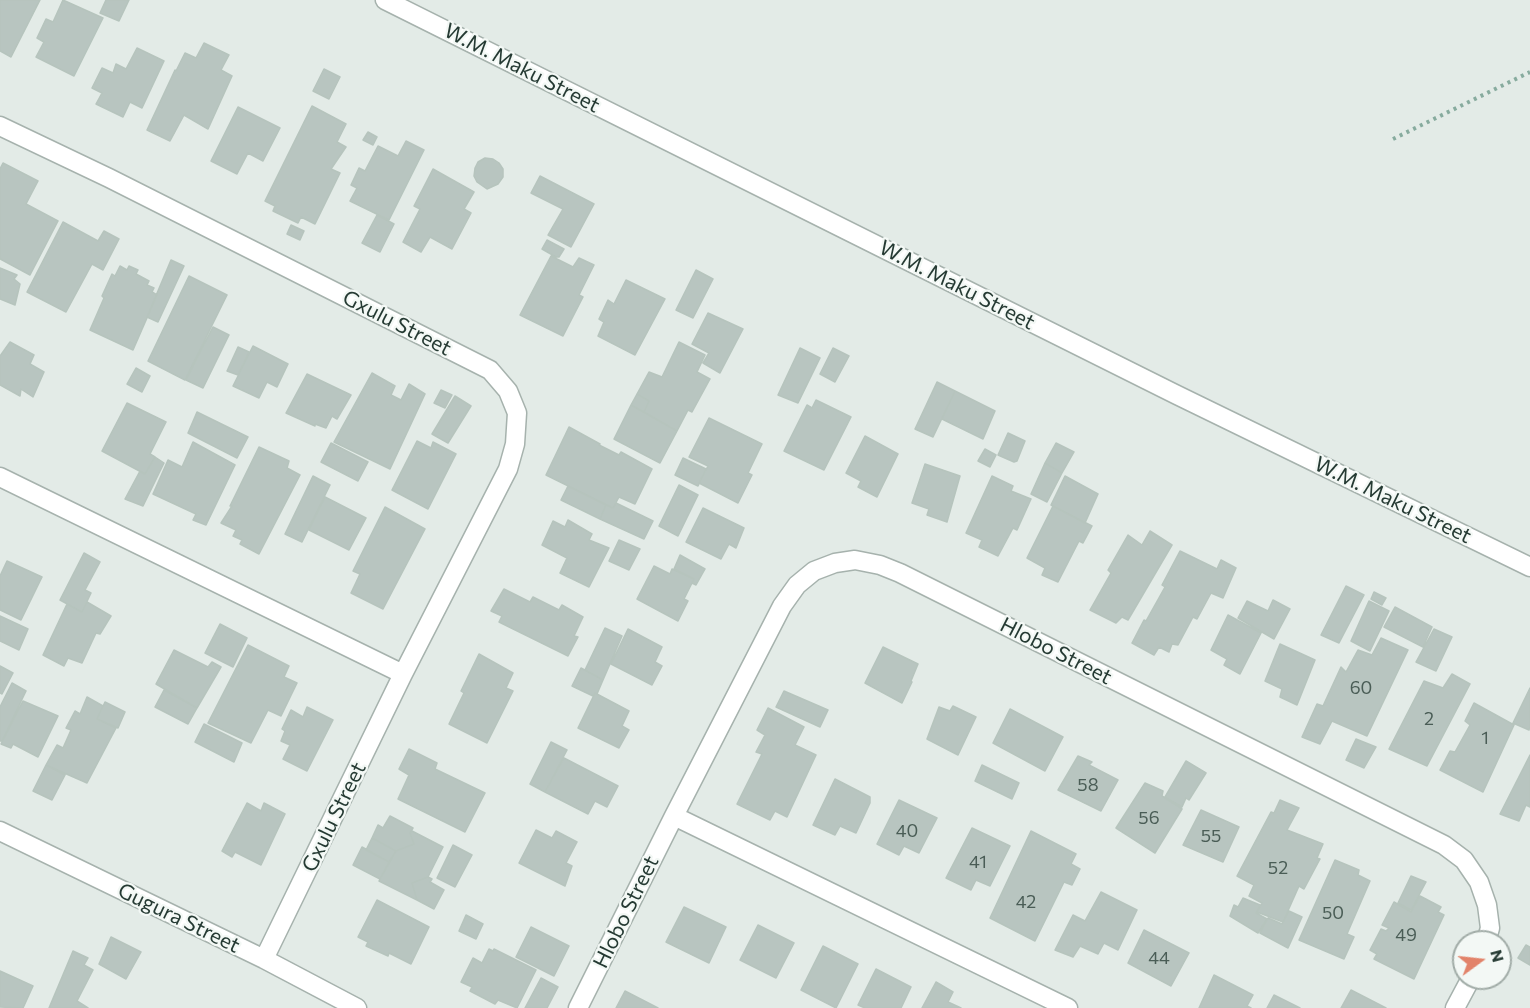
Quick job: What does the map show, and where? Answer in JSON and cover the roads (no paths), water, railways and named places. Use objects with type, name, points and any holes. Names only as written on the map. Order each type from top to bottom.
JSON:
[{"type":"street","name":"W.M. Maku Street","points":[[385,0],[1166,390],[1530,567]]},
{"type":"street","name":"Gxulu Street","points":[[0,126],[109,178],[490,370],[508,391],[517,413],[515,444],[508,469],[403,674],[264,959]]},
{"type":"street","points":[[0,477],[403,674]]},
{"type":"street","name":"Hlobo Street","points":[[578,1008],[782,606],[796,585],[814,571],[835,563],[855,560],[880,565],[900,573],[1444,845],[1464,860],[1479,882],[1487,905],[1489,930]]},
{"type":"street","points":[[674,816],[1068,1008]]},
{"type":"street","name":"Gugura Street","points":[[0,831],[264,959],[357,1008]]},
{"type":"street","points":[[1455,1008],[1465,990]]}]
